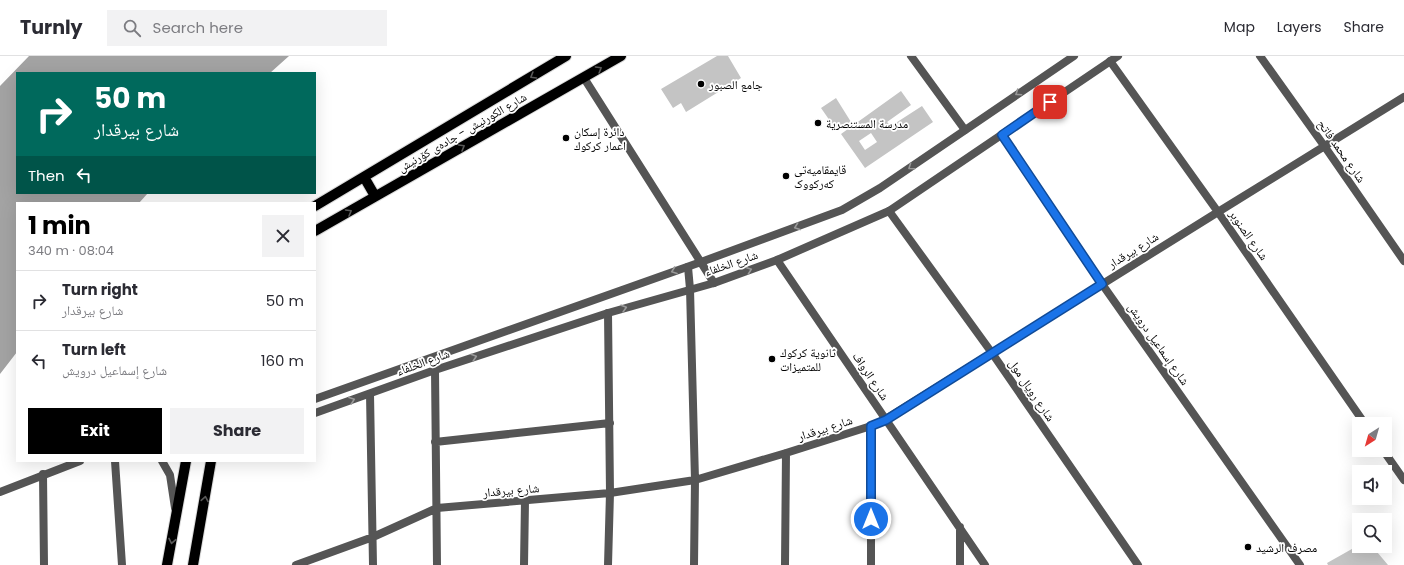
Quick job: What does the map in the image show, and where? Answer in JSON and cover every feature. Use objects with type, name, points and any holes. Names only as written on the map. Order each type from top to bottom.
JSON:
[{"type":"main road","name":"شارع الكورنيش - جادەی کۆرنیش","points":[[316,205],[566,56]]},
{"type":"main road","name":"شارع الكورنيش - جادەی کۆرنیش","points":[[316,230],[621,56]]},
{"type":"main road","points":[[364,177],[375,196]]},
{"type":"main road","points":[[167,565],[186,462]]},
{"type":"main road","points":[[193,565],[211,462]]},
{"type":"street","points":[[911,56],[965,130]]},
{"type":"street","points":[[316,399],[701,262],[842,210],[880,188],[1074,56]]},
{"type":"street","name":"شارع الخلفاء","points":[[316,413],[435,370],[608,313],[714,283],[777,260],[889,212],[1118,56]]},
{"type":"street","name":"شارع محمد فاتح","points":[[1260,56],[1325,146],[1404,261]]},
{"type":"street","name":"شارع الصنوبر","points":[[1110,61],[1218,212],[1360,417]]},
{"type":"street","points":[[584,78],[714,283]]},
{"type":"street","name":"شارع بيرقدار","points":[[296,565],[373,537],[437,508],[610,493],[695,480],[786,453],[886,420],[1404,97]]},
{"type":"street","name":"شارع إسماعيل درويش","points":[[1002,135],[1102,284],[1300,565]]},
{"type":"street","name":"شارع رويال مول","points":[[889,212],[992,353],[1138,565]]},
{"type":"street","name":"شارع الرواف","points":[[777,260],[985,565]]},
{"type":"street","points":[[688,266],[690,289],[695,480],[694,565]]},
{"type":"street","points":[[608,313],[610,423],[608,565]]},
{"type":"street","points":[[435,370],[437,565]]},
{"type":"street","points":[[370,394],[373,565]]},
{"type":"street","points":[[435,442],[610,423]]},
{"type":"street","points":[[871,426],[871,565]]},
{"type":"street","points":[[786,453],[786,565]]},
{"type":"street","points":[[1388,457],[1404,480]]},
{"type":"street","points":[[0,492],[77,462]]},
{"type":"street","points":[[115,462],[122,565]]},
{"type":"street","points":[[163,462],[170,474],[176,519]]},
{"type":"street","points":[[44,474],[44,565]]},
{"type":"street","points":[[524,565],[525,501]]},
{"type":"street","points":[[960,527],[960,565]]},
{"type":"shaded area","points":[[29,56],[289,56],[271,72],[16,72],[16,194],[147,194],[140,202],[16,202],[16,353],[0,374],[0,86]]},
{"type":"building","name":"جامع الصبور","points":[[717,56],[728,56],[741,78],[686,112],[681,103],[673,108],[661,89]]},
{"type":"building","points":[[901,91],[911,105],[887,122],[891,126],[922,106],[933,122],[865,168],[841,134]],"holes":[[[871,133],[877,142],[865,150],[859,141]]]},
{"type":"building","points":[[836,98],[851,122],[837,131],[821,108]]},
{"type":"building","points":[[1352,549],[1352,553],[1378,553],[1388,565],[1328,565],[1327,563]]},
{"type":"place","name":"جامع الصبور","points":[[701,84]]},
{"type":"place","name":"مدرسة المستنصرية","points":[[818,123]]},
{"type":"place","name":"دائرة إسكان اعمار كركوك","points":[[566,138]]},
{"type":"place","name":"قایمقامیەتی کەرکووک","points":[[786,176]]},
{"type":"place","name":"ثانوية كركوك للمتميزات","points":[[772,359]]},
{"type":"place","name":"مصرف الرشيد","points":[[1248,547]]},
{"type":"route","points":[[871,519],[871,426],[886,420],[1102,284],[1002,135],[1050,102]]}]
